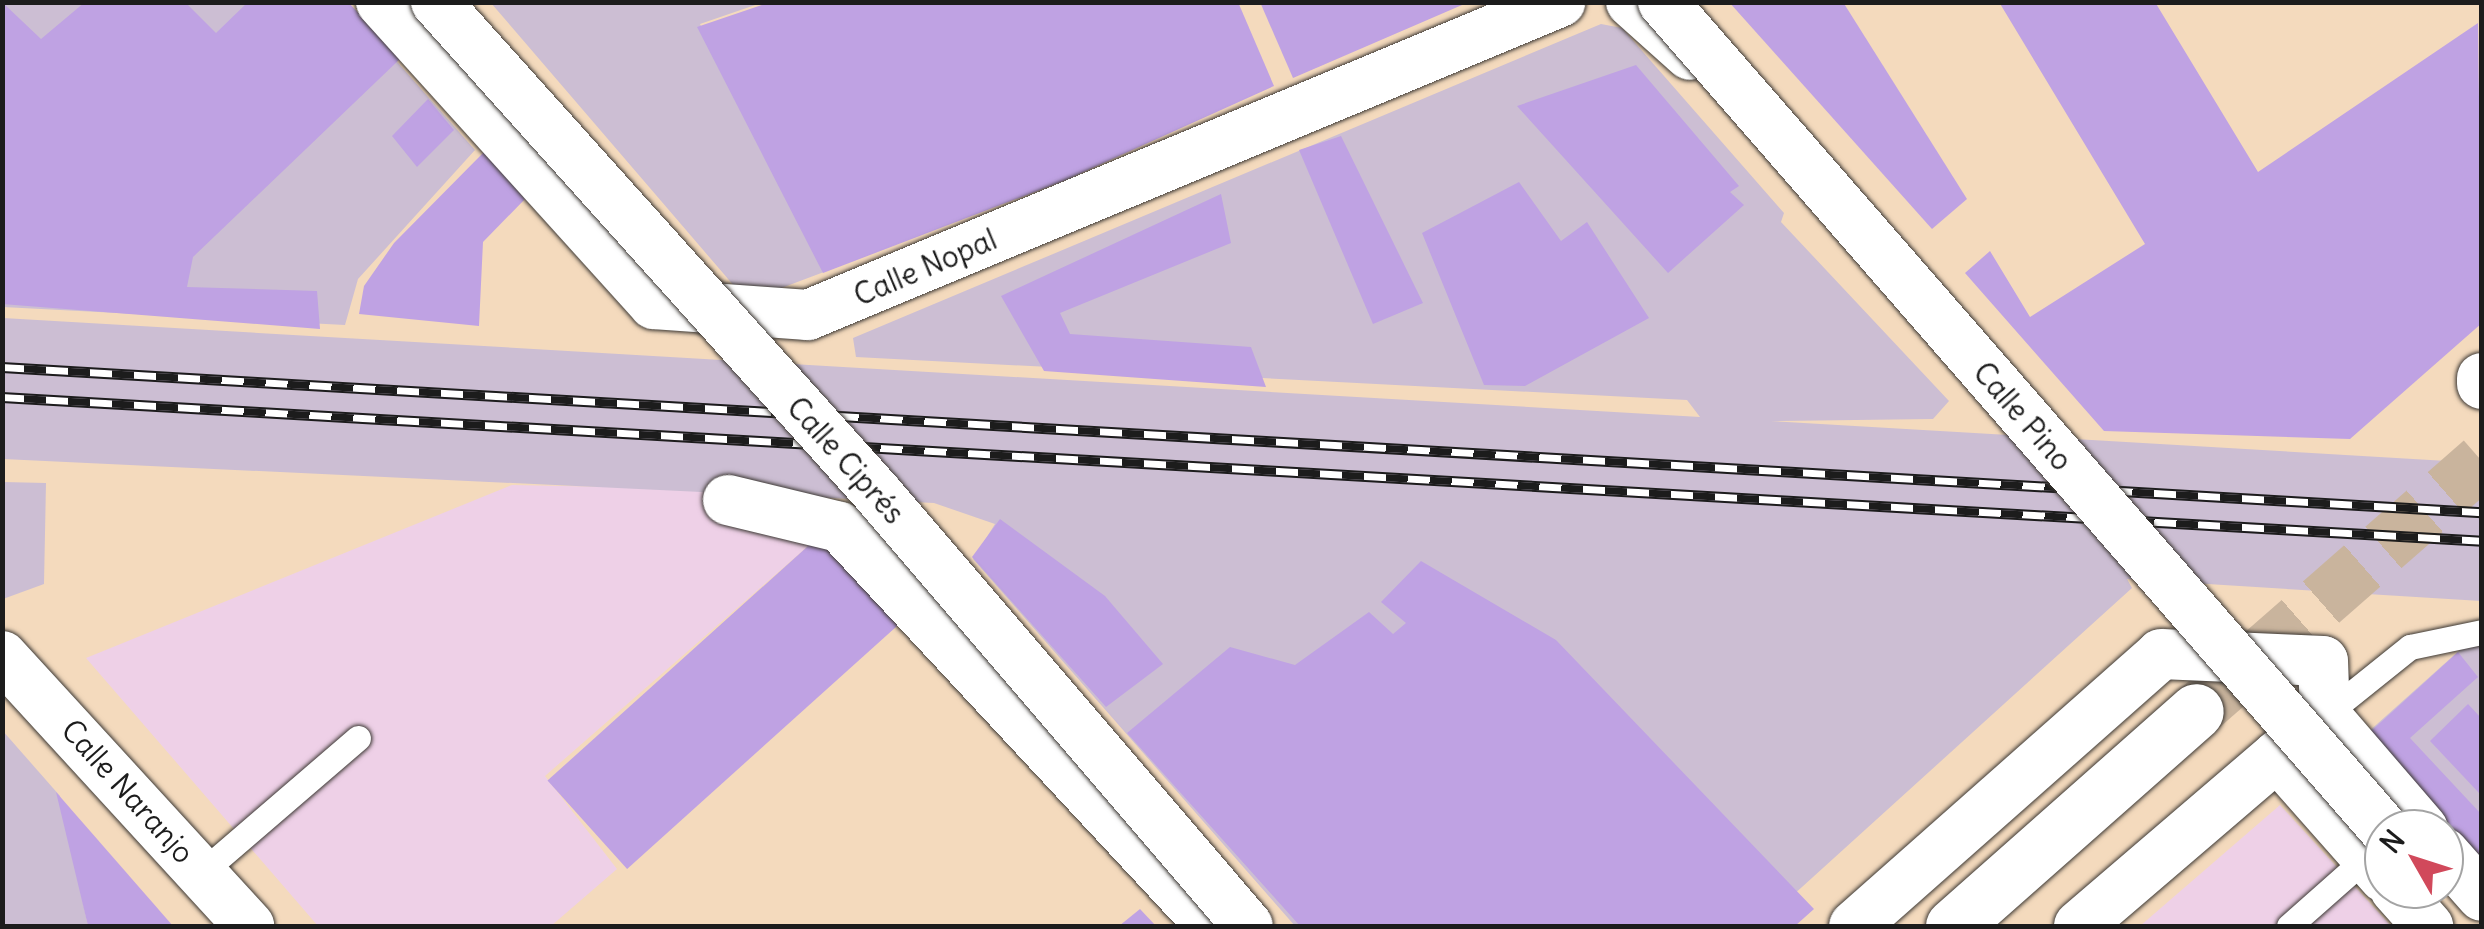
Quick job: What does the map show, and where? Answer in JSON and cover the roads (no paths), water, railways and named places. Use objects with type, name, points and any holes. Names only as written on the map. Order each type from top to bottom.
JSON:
[{"type":"main road","points":[[1953,926],[2196,711]]},
{"type":"street","name":"Calle Nopal","points":[[381,2],[654,304],[808,316],[1560,2]]},
{"type":"street","name":"Calle Ciprés","points":[[436,2],[876,493],[1248,926]]},
{"type":"street","points":[[1630,2],[1669,13],[1989,404]]},
{"type":"street","name":"Calle Pino","points":[[1669,13],[2364,842]]},
{"type":"street","points":[[728,500],[840,526],[1211,926]]},
{"type":"street","points":[[1854,926],[2161,654],[2323,661],[2324,715],[2406,809]]},
{"type":"street","name":"Calle Naranjo","points":[[4,655],[249,926]]},
{"type":"street","points":[[2079,926],[2324,715]]},
{"type":"street","name":"Calle Pino","points":[[2277,756],[2364,845]]},
{"type":"street","points":[[2464,876],[2482,896]]},
{"type":"lane","points":[[2324,715],[2410,647],[2482,632]]},
{"type":"lane","points":[[202,873],[358,738]]},
{"type":"lane","points":[[2289,926],[2364,875]]},
{"type":"tunnel","points":[[2196,711],[2482,461]]},
{"type":"railway","points":[[2,367],[2482,512]]},
{"type":"railway","points":[[2,397],[2482,541]]}]
